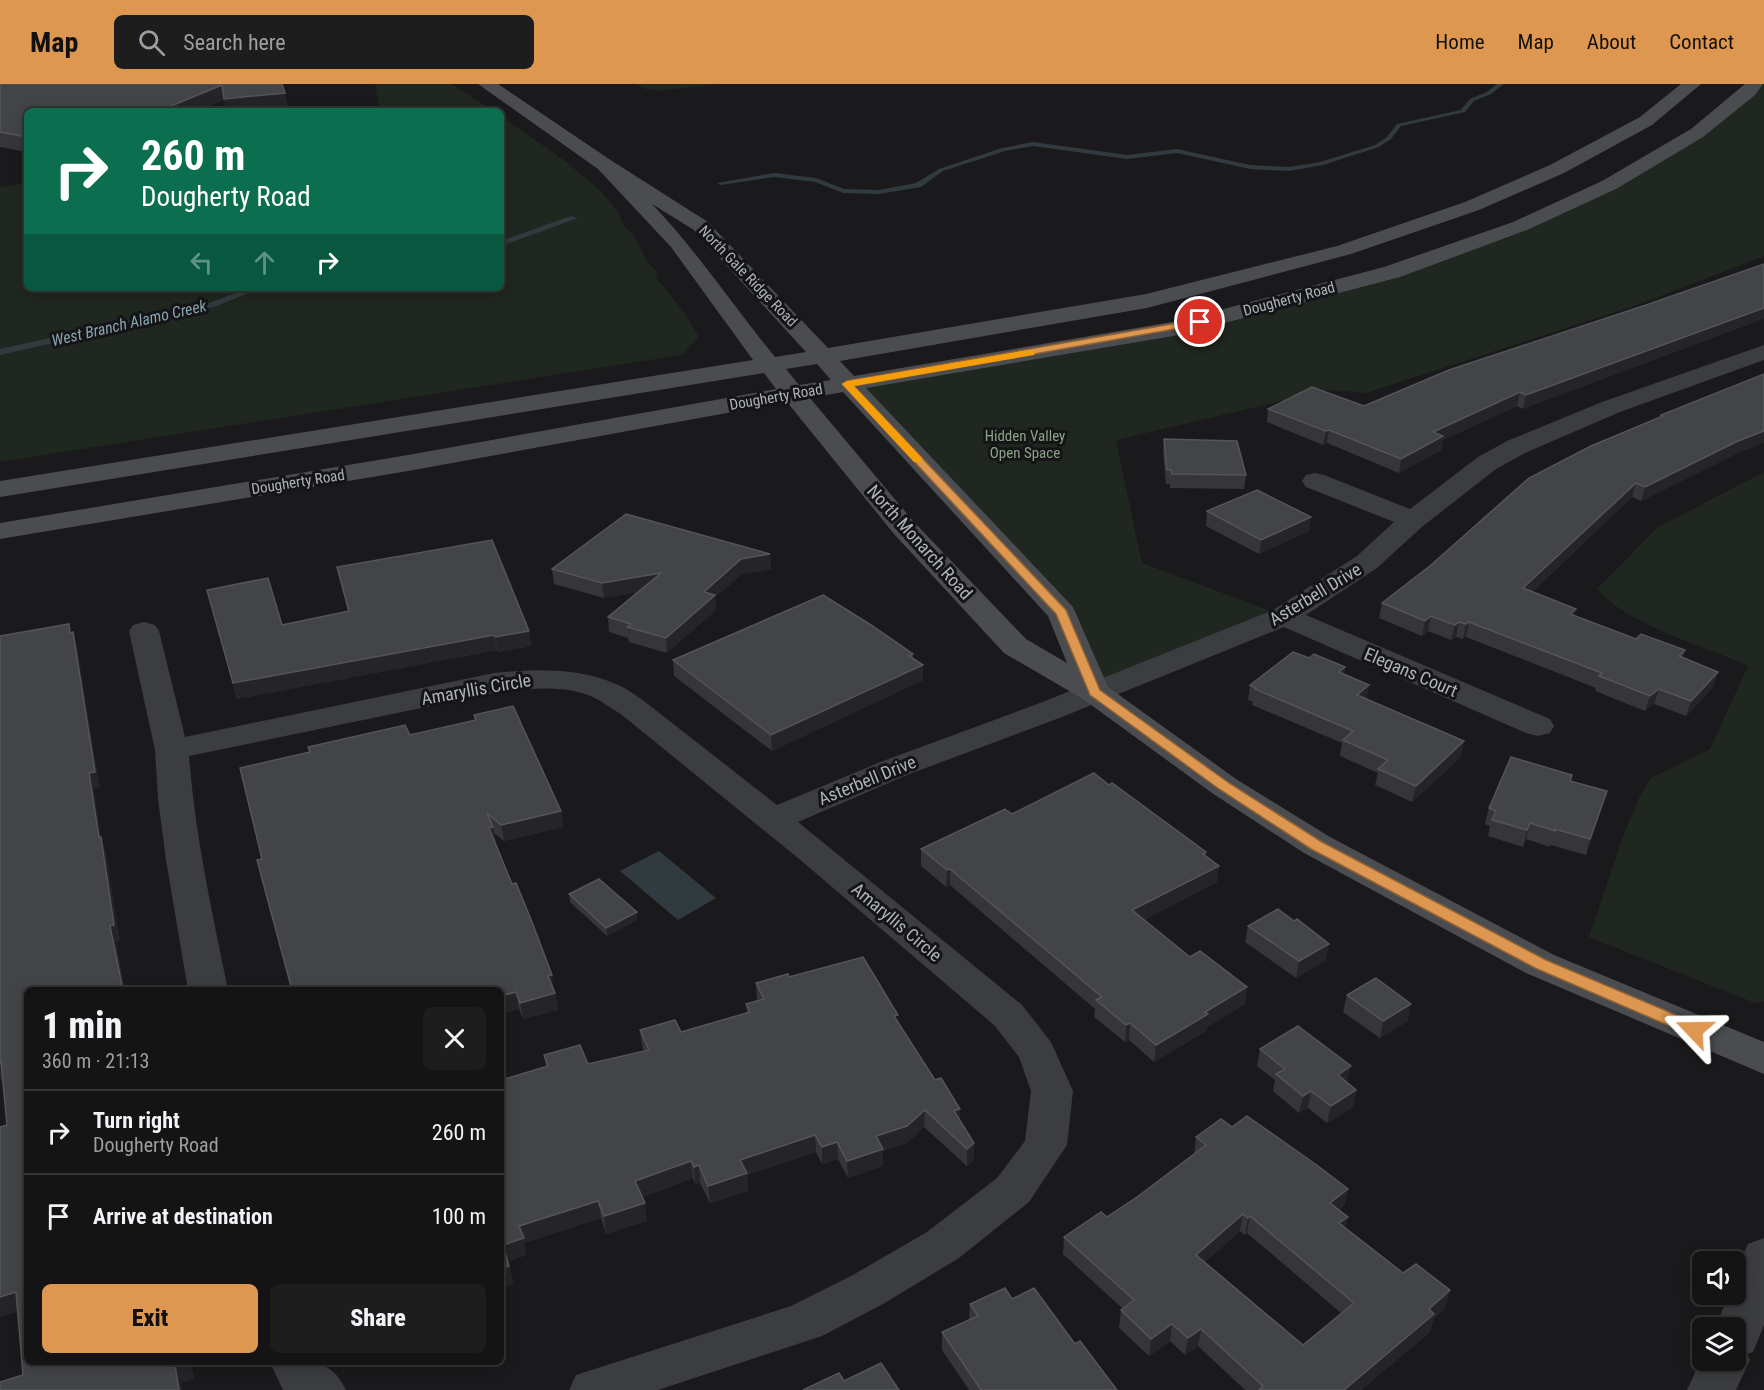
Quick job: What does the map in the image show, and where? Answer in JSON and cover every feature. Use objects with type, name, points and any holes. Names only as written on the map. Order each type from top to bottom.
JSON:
[{"type":"main road","name":"North Gale Ridge Road","points":[[487,84],[605,165],[701,226],[825,356],[847,384]]},
{"type":"main road","name":"Dougherty Road","points":[[0,489],[825,356],[1147,301],[1344,250],[1472,207],[1557,169],[1646,121],[1692,84]]},
{"type":"main road","name":"Dougherty Road","points":[[0,531],[408,463],[795,393],[1179,328],[1392,272],[1520,226],[1610,185],[1697,133],[1749,92],[1754,84]]},
{"type":"main road","name":"North Gale Ridge Road","points":[[605,165],[678,243],[769,364]]},
{"type":"main road","name":"North Monarch Road","points":[[769,364],[904,528],[1015,646],[1094,692],[1224,786],[1317,845],[1540,964],[1764,1059]]},
{"type":"main road","points":[[847,384],[1062,613],[1094,692]]},
{"type":"street","name":"Asterbell Drive","points":[[773,820],[895,768],[1284,616],[1367,562],[1413,520],[1488,463],[1516,447],[1611,407],[1764,352]]},
{"type":"street","points":[[1315,481],[1413,520]]},
{"type":"street","name":"Elegans Court","points":[[1284,616],[1538,726]]},
{"type":"street","points":[[144,631],[172,750],[175,799],[184,860],[207,987]]},
{"type":"street","name":"Amaryllis Circle","points":[[172,750],[494,683],[531,678],[557,679],[602,689],[633,708],[773,820],[1008,1015],[1037,1052],[1052,1091],[1046,1145],[1013,1190],[943,1245],[867,1290],[805,1322],[654,1380],[593,1390]]},
{"type":"street","points":[[1743,1317],[1764,1257]]},
{"type":"street","points":[[295,1365],[300,1375],[322,1390]]},
{"type":"street","points":[[1711,1390],[1720,1371]]},
{"type":"green space","points":[[375,84],[452,84],[488,108],[379,108]]},
{"type":"green space","points":[[636,84],[719,84],[659,91],[645,89]]},
{"type":"green space","name":"Hidden Valley Open Space","points":[[1754,84],[1764,84],[1764,256],[1640,304],[1366,393],[1328,390],[1116,440],[1142,563],[1284,616],[1094,692],[1062,613],[847,384],[1179,328],[1392,272],[1520,226],[1697,133]]},
{"type":"green space","points":[[504,118],[564,160],[603,193],[625,227],[635,237],[647,261],[656,271],[657,279],[684,312],[699,337],[682,355],[0,462],[0,187],[24,183],[24,291],[504,291]]},
{"type":"green space","points":[[1764,472],[1764,1002],[1755,1003],[1589,937],[1623,836],[1639,798],[1651,778],[1710,749],[1748,666],[1647,625],[1611,602],[1597,589],[1658,527]]},
{"type":"shaded area","points":[[659,851],[716,898],[678,920],[620,871]]},
{"type":"building","points":[[0,84],[282,84],[285,93],[224,99],[222,85],[166,108],[24,108],[24,136],[0,132]]},
{"type":"building","points":[[1764,264],[1764,308],[1526,395],[1520,392],[1433,432],[1443,436],[1401,459],[1329,430],[1326,431],[1268,409],[1312,387],[1364,406],[1449,370]]},
{"type":"building","points":[[1764,374],[1764,431],[1738,441],[1645,487],[1636,483],[1523,588],[1576,609],[1570,614],[1636,639],[1641,634],[1685,650],[1679,656],[1718,672],[1691,701],[1659,689],[1650,696],[1599,676],[1602,673],[1469,622],[1466,624],[1459,622],[1455,625],[1431,616],[1425,621],[1382,603],[1431,565],[1529,478],[1591,446],[1663,416],[1661,415]]},
{"type":"building","points":[[1164,439],[1237,441],[1246,475],[1172,474],[1171,470],[1167,470]]},
{"type":"building","points":[[1257,490],[1311,517],[1261,540],[1207,511]]},
{"type":"building","points":[[626,514],[770,554],[741,559],[704,592],[715,595],[666,638],[627,627],[631,624],[608,617],[661,573],[602,583],[552,569]]},
{"type":"building","points":[[492,540],[529,631],[495,637],[494,635],[233,683],[207,590],[268,578],[282,625],[349,611],[337,567]]},
{"type":"building","points":[[823,595],[913,654],[909,656],[923,665],[771,735],[673,660]]},
{"type":"building","points":[[69,624],[70,633],[73,632],[95,772],[89,773],[114,925],[110,926],[122,987],[24,987],[24,1365],[175,1365],[179,1390],[0,1390],[0,1382],[23,1375],[16,1292],[0,1297],[0,1127],[7,1125],[0,1063],[0,636]]},
{"type":"building","points":[[1293,652],[1309,658],[1314,654],[1345,667],[1339,672],[1369,685],[1357,695],[1464,741],[1416,786],[1378,769],[1388,760],[1343,740],[1353,731],[1250,685]]},
{"type":"building","points":[[513,706],[561,811],[501,825],[487,813],[493,827],[489,828],[512,884],[516,883],[532,922],[552,975],[548,976],[555,993],[520,1003],[516,992],[504,995],[504,987],[291,987],[257,860],[262,859],[240,768],[310,752],[308,747],[405,725],[410,735],[476,720],[474,715]]},
{"type":"building","points":[[1511,757],[1572,775],[1570,781],[1607,791],[1590,839],[1530,823],[1527,830],[1492,820],[1496,811],[1489,808]]},
{"type":"building","points":[[1094,773],[1109,785],[1112,783],[1206,852],[1203,854],[1219,866],[1132,910],[1190,957],[1200,951],[1247,987],[1205,1012],[1208,1014],[1156,1045],[1130,1023],[1126,1025],[1096,1000],[1102,997],[950,869],[947,870],[921,849],[1005,809],[1012,814]]},
{"type":"building","points":[[599,879],[637,912],[606,928],[569,894]]},
{"type":"building","points":[[1278,909],[1294,921],[1297,919],[1329,944],[1299,961],[1248,926]]},
{"type":"building","points":[[863,957],[898,1015],[894,1016],[935,1080],[941,1078],[960,1109],[954,1111],[974,1143],[967,1149],[925,1110],[907,1126],[876,1136],[883,1149],[847,1161],[837,1142],[822,1147],[815,1135],[740,1160],[747,1173],[708,1186],[699,1165],[694,1167],[691,1161],[635,1181],[645,1203],[604,1216],[598,1201],[519,1226],[524,1238],[504,1245],[504,1079],[548,1066],[544,1055],[580,1045],[588,1064],[649,1050],[640,1030],[675,1020],[681,1032],[750,1012],[746,1004],[764,999],[756,983],[788,974],[789,977]]},
{"type":"building","points":[[1376,978],[1411,1004],[1383,1021],[1347,995]]},
{"type":"building","points":[[1298,1026],[1351,1066],[1338,1075],[1356,1090],[1331,1106],[1311,1091],[1303,1096],[1276,1074],[1285,1069],[1260,1049]]},
{"type":"building","points":[[1247,1116],[1318,1166],[1348,1189],[1330,1203],[1348,1217],[1339,1223],[1403,1273],[1416,1264],[1450,1290],[1429,1309],[1434,1314],[1344,1390],[1259,1390],[1263,1386],[1201,1329],[1188,1338],[1172,1324],[1151,1339],[1121,1310],[1134,1300],[1064,1237],[1101,1212],[1107,1217],[1137,1197],[1206,1145],[1196,1137],[1221,1119],[1232,1127]],"holes":[[[1243,1214],[1248,1218],[1250,1216],[1354,1303],[1303,1345],[1196,1255]]]},
{"type":"building","points":[[504,1248],[509,1266],[504,1268]]},
{"type":"building","points":[[1005,1288],[1012,1299],[1034,1288],[1075,1344],[1080,1341],[1117,1390],[981,1390],[942,1332],[978,1316],[970,1304]]},
{"type":"building","points":[[881,1363],[899,1390],[803,1390],[839,1373],[844,1381]]},
{"type":"waterway","name":"West Branch Alamo Creek","points":[[721,183],[774,175],[816,180],[843,191],[879,192],[918,185],[941,170],[1004,149],[1033,144],[1127,157],[1177,151],[1250,167],[1289,169],[1321,164],[1377,146],[1389,138],[1399,125],[1463,111],[1472,100],[1489,93],[1501,84]]},
{"type":"waterway","name":"West Branch Alamo Creek","points":[[504,243],[574,218]]},
{"type":"waterway","name":"West Branch Alamo Creek","points":[[0,352],[214,304],[248,291]]},
{"type":"slow traffic","points":[[918,460],[847,384],[1030,353]]},
{"type":"route","points":[[1200,322],[1179,328],[847,384],[1062,613],[1094,692],[1224,786],[1317,845],[1540,964],[1694,1030]]}]
